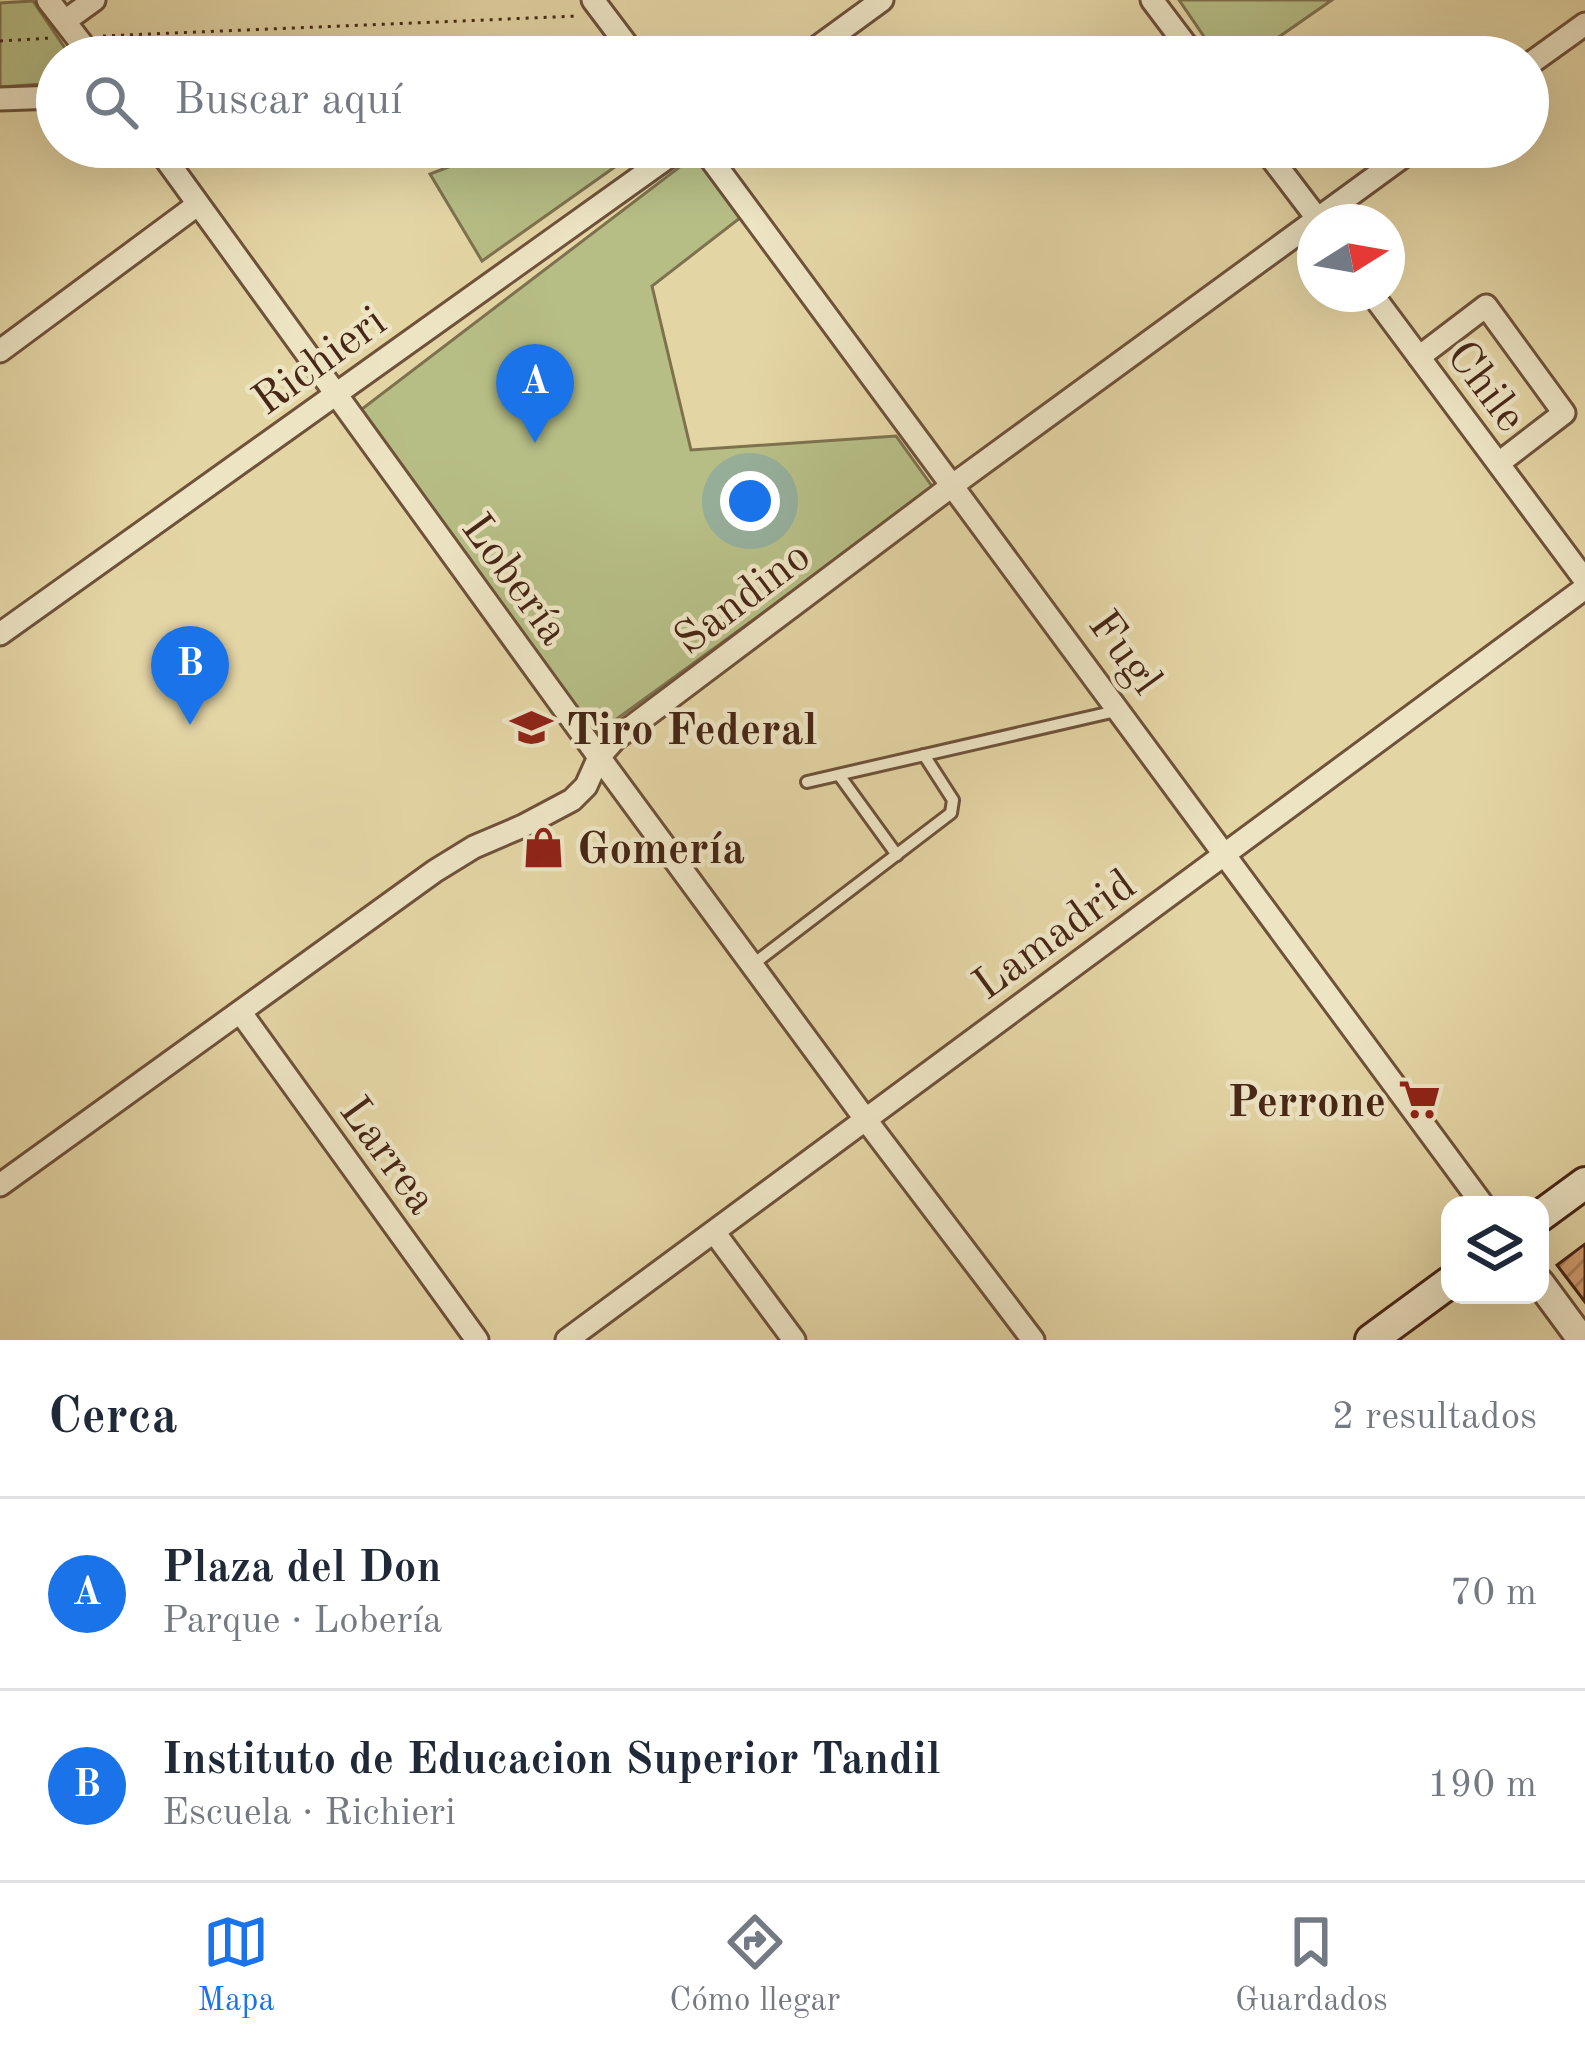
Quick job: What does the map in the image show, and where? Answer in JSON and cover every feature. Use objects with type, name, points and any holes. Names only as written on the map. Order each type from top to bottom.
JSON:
[{"type":"main road","points":[[1549,1209],[1585,1183]]},
{"type":"main road","points":[[1371,1340],[1441,1289]]},
{"type":"street","points":[[48,0],[76,36]]},
{"type":"street","points":[[71,29],[94,0]]},
{"type":"street","points":[[833,36],[882,0]]},
{"type":"street","points":[[1152,0],[1179,36]]},
{"type":"street","points":[[599,8],[620,36]]},
{"type":"street","points":[[1549,50],[1585,24]]},
{"type":"street","points":[[0,99],[36,98]]},
{"type":"street","name":"Lobería","points":[[171,168],[599,757],[1033,1340]]},
{"type":"street","name":"Richieri","points":[[0,634],[653,168]]},
{"type":"street","name":"Fugl","points":[[718,168],[1476,1196]]},
{"type":"street","points":[[1279,168],[1306,204]]},
{"type":"street","name":"Sandino","points":[[1339,204],[1388,168]]},
{"type":"street","points":[[0,351],[197,205]]},
{"type":"street","name":"Sandino","points":[[0,1184],[435,871],[572,800],[614,740],[1297,235]]},
{"type":"street","points":[[1418,357],[1486,307],[1564,413],[1499,463]]},
{"type":"street","name":"Chile","points":[[1385,312],[1585,584]]},
{"type":"street","name":"Lamadrid","points":[[567,1340],[1585,584]]},
{"type":"street","name":"Larrea","points":[[241,1013],[477,1340]]},
{"type":"street","points":[[713,1232],[794,1340]]},
{"type":"street","points":[[1549,1295],[1582,1340]]},
{"type":"lane","points":[[807,782],[1119,711]]},
{"type":"lane","points":[[752,965],[951,814],[953,800],[924,755]]},
{"type":"lane","points":[[839,775],[897,855]]},
{"type":"path","points":[[0,41],[71,29],[599,8]]},
{"type":"green space","points":[[1179,0],[1332,0],[1280,36],[1204,36]]},
{"type":"green space","points":[[33,1],[57,36],[36,36],[36,84],[0,87],[0,3]]},
{"type":"green space","points":[[446,168],[613,168],[482,261],[430,174]]},
{"type":"green space","points":[[678,168],[703,168],[740,218],[652,286],[691,450],[896,436],[934,489],[596,734],[358,412]]},
{"type":"building","points":[[1585,1244],[1585,1302],[1557,1265]]},
{"type":"place","name":"Plaza del Don","points":[[535,443]]},
{"type":"place","name":"Instituto de Educacion Superior Tandil","points":[[190,725]]},
{"type":"place","name":"Tiro Federal","points":[[532,728]]},
{"type":"place","name":"Gomería","points":[[543,847]]},
{"type":"place","name":"Perrone","points":[[1420,1100]]}]
